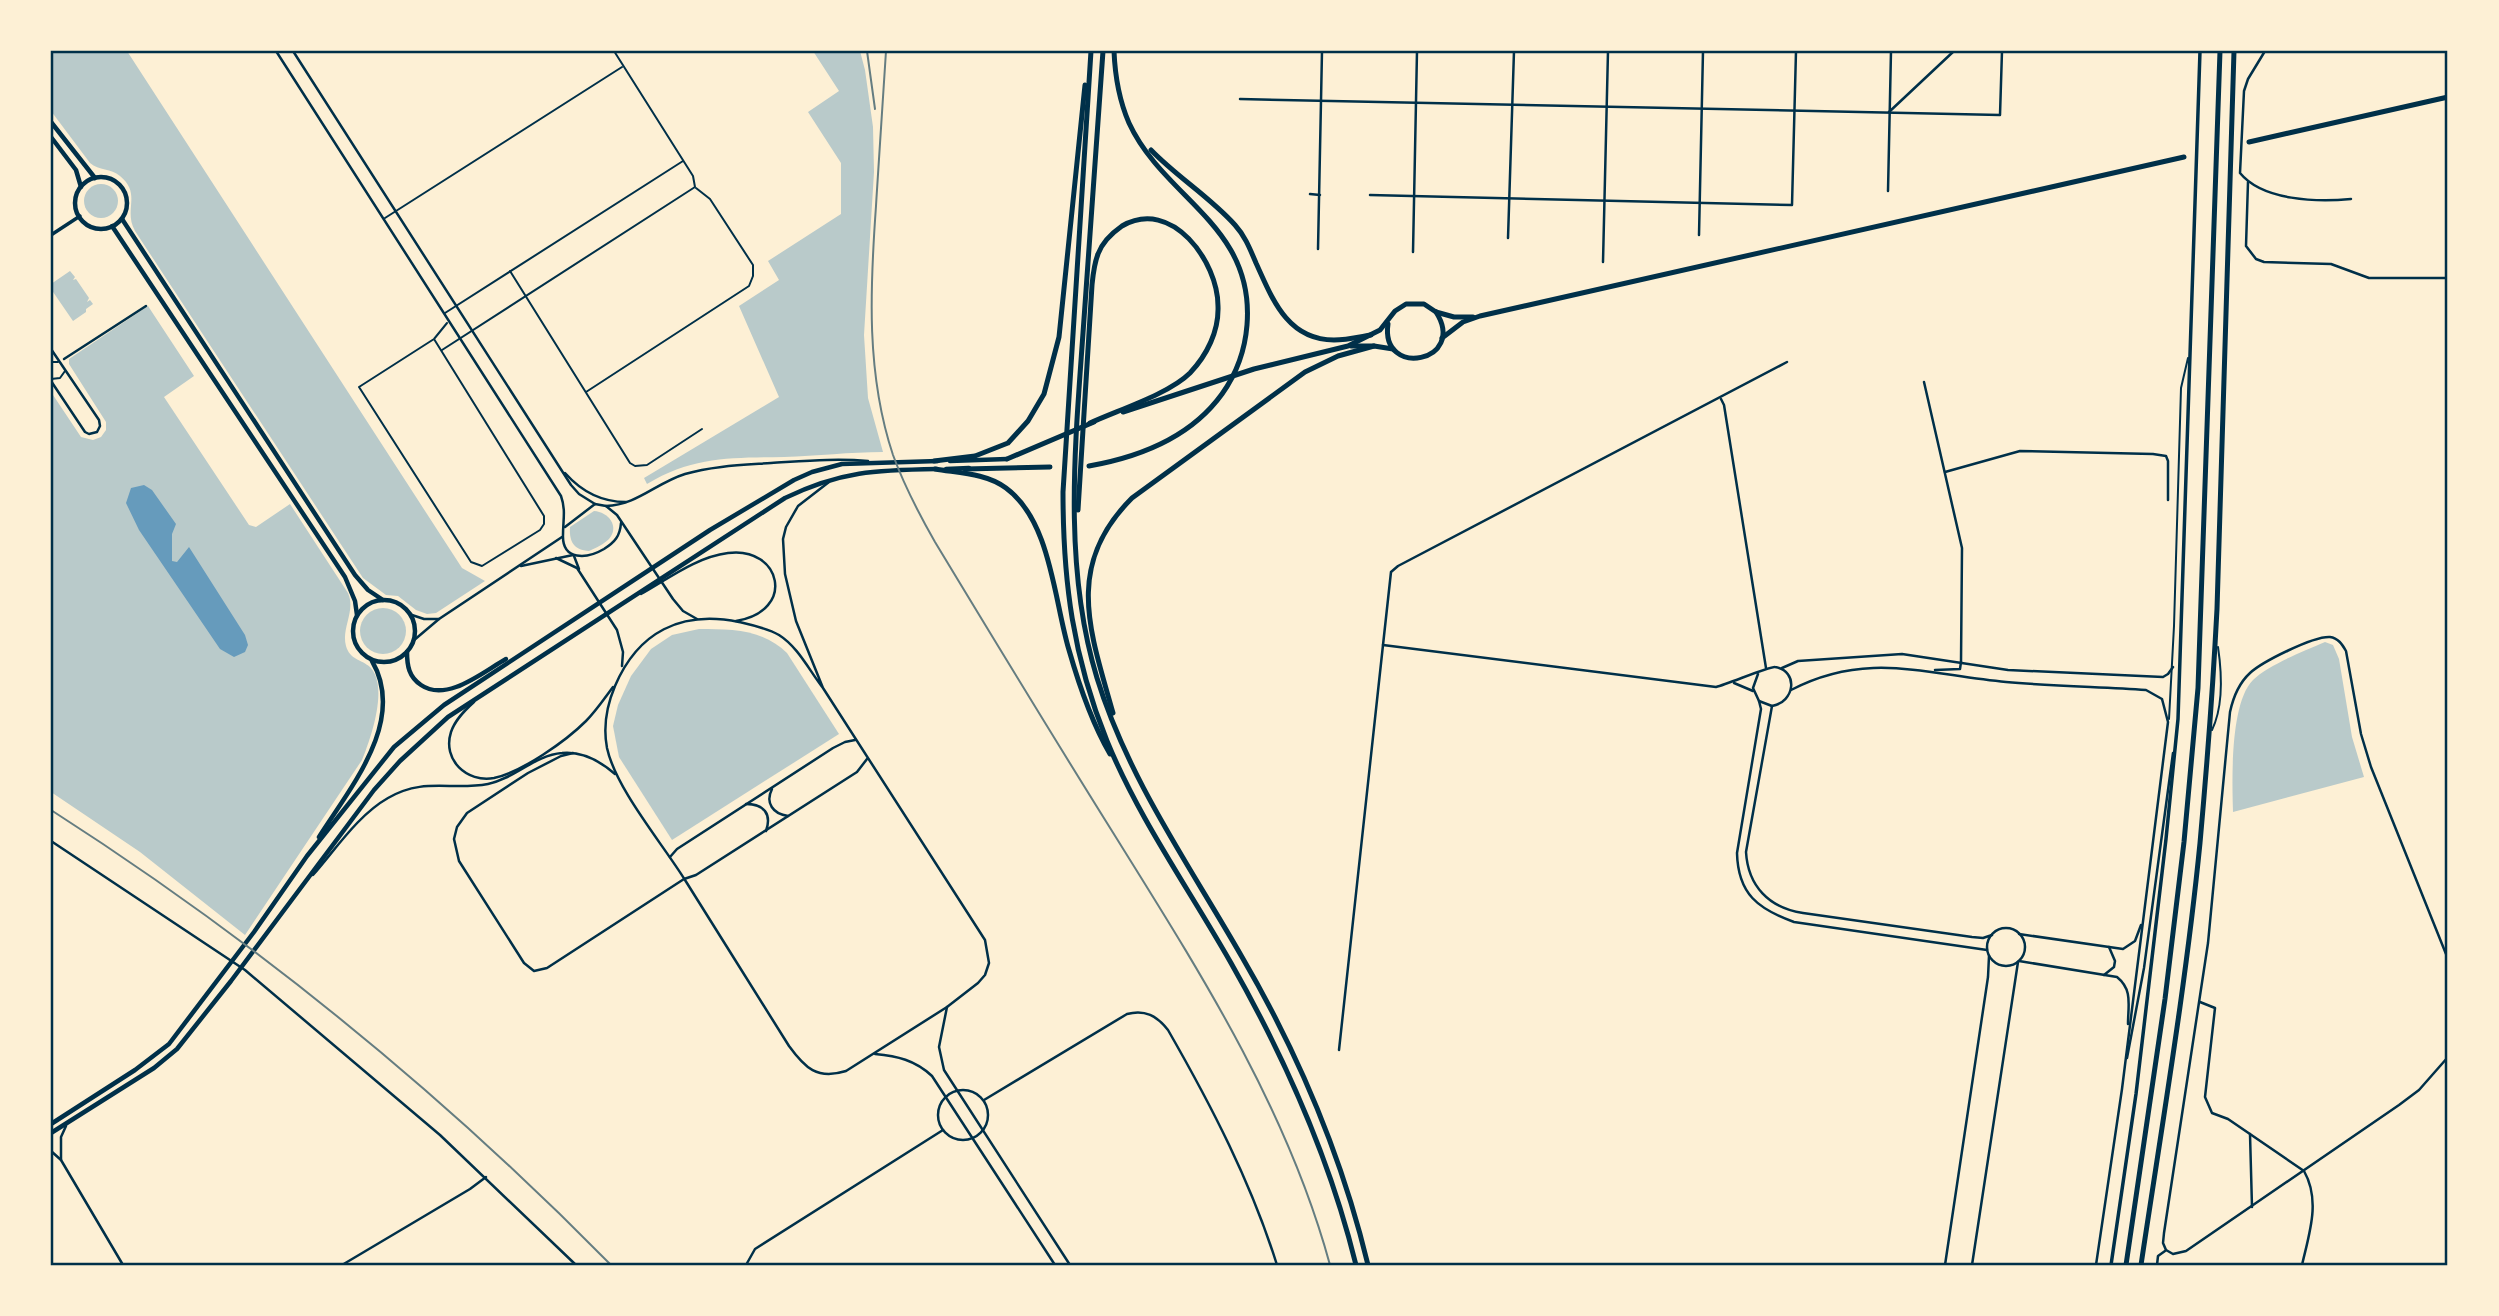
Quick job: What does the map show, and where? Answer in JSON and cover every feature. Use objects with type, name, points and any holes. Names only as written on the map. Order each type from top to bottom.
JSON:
[{"type":"highway","points":[[1091,51],[1066,423],[1063,552],[1077,647],[1095,706],[1125,779]]},
{"type":"highway","points":[[934,461],[975,456],[1008,443],[1028,421],[1044,394],[1059,337],[1078,144],[1091,51]]},
{"type":"highway","points":[[1103,51],[1077,489],[1076,561],[1088,644],[1096,677],[1119,736],[1156,811],[1242,956],[1284,1034],[1335,1157],[1368,1265]]},
{"type":"highway","points":[[1089,466],[1123,459],[1152,448],[1199,419],[1227,387],[1237,369],[1244,348],[1248,315],[1247,298],[1231,250],[1210,220],[1157,164],[1130,124],[1120,99],[1114,51]]},
{"type":"highway","points":[[2126,1265],[2165,999],[2184,842],[2198,688],[2220,51]]},
{"type":"highway","points":[[2141,1265],[2182,987],[2209,738],[2216,635],[2235,51]]},
{"type":"highway","points":[[2249,142],[2448,97]]},
{"type":"highway","points":[[1138,138],[1158,159],[1235,225],[1248,244],[1270,298],[1288,322],[1318,338],[1334,340],[1371,335]]},
{"type":"highway","points":[[1442,338],[1463,322],[1480,316],[2184,157]]},
{"type":"highway","points":[[1007,459],[1173,386],[1199,362],[1214,335],[1219,307],[1213,275],[1199,250],[1174,227],[1156,220],[1126,224],[1107,239],[1098,251],[1092,285],[1081,405]]},
{"type":"highway","points":[[1393,349],[1387,332],[1388,323],[1395,311],[1406,304],[1424,304],[1436,312],[1454,317],[1480,316]]},
{"type":"highway","points":[[1348,346],[1393,349],[1406,358],[1422,358],[1435,351],[1442,338],[1443,327],[1436,312]]},
{"type":"highway","points":[[1090,423],[1254,369],[1348,346],[1388,323]]},
{"type":"highway","points":[[1119,736],[1088,609],[1093,555],[1102,533],[1132,498],[1272,394],[1305,372],[1338,356],[1374,346]]},
{"type":"highway","points":[[965,468],[1050,467]]},
{"type":"highway","points":[[934,469],[991,480],[1005,487],[1029,512],[1037,528],[1068,649],[1103,743],[1248,993],[1297,1091],[1324,1161],[1356,1265]]},
{"type":"main road","points":[[51,122],[95,178]]},
{"type":"main road","points":[[51,137],[76,170],[81,188]]},
{"type":"main road","points":[[95,178],[108,178],[121,186],[127,198],[122,219],[112,226],[92,226],[80,216],[76,201],[81,188],[95,178]]},
{"type":"main road","points":[[122,219],[355,575],[368,590],[383,600],[393,602],[409,614],[415,632],[407,652],[391,662],[372,661]]},
{"type":"main road","points":[[112,226],[345,577],[355,601],[357,615]]},
{"type":"main road","points":[[307,856],[394,747],[418,725],[486,675],[785,485],[812,472],[842,464],[869,461],[972,462],[1007,459]]},
{"type":"main road","points":[[51,1133],[166,1059],[189,1036],[346,824],[400,761],[448,717],[785,498],[837,477],[867,472],[965,468],[1007,459]]},
{"type":"main road","points":[[51,1124],[135,1070],[169,1044],[254,932],[365,766],[374,745],[383,699],[380,673],[356,646],[353,625],[357,615],[373,602],[383,600]]},
{"type":"main road","points":[[407,652],[414,679],[429,690],[446,691],[541,640]]},
{"type":"street","points":[[276,51],[564,504],[562,536],[439,620],[413,641]]},
{"type":"street","points":[[293,51],[579,494],[595,505],[606,506],[629,502],[683,475],[701,470],[842,459],[869,461]]},
{"type":"street","points":[[1318,249],[1322,51]]},
{"type":"street","points":[[1412,252],[1417,51]]},
{"type":"street","points":[[1508,238],[1514,51]]},
{"type":"street","points":[[1603,262],[1608,51]]},
{"type":"street","points":[[1699,234],[1703,51]]},
{"type":"street","points":[[1370,195],[1793,205],[1796,51]]},
{"type":"street","points":[[1888,191],[1891,51]]},
{"type":"street","points":[[1889,112],[1954,51]]},
{"type":"street","points":[[1240,99],[2000,115],[2002,51]]},
{"type":"street","points":[[2111,1265],[2139,1067],[2178,719],[2199,51]]},
{"type":"street","points":[[2265,51],[2248,79],[2242,104],[2240,173],[2248,182],[2295,198],[2318,202],[2351,200]]},
{"type":"street","points":[[2248,182],[2246,246],[2256,259],[2264,262],[2331,264],[2370,278],[2448,278]]},
{"type":"street","points":[[1310,194],[1320,195]]},
{"type":"street","points":[[51,235],[80,216]]},
{"type":"street","points":[[64,359],[146,306]]},
{"type":"street","points":[[51,349],[99,420],[100,428],[97,432],[85,432],[51,380]]},
{"type":"street","points":[[1339,1050],[1391,572],[1787,362]]},
{"type":"street","points":[[1924,383],[1962,548],[1960,669],[1930,671]]},
{"type":"street","points":[[1720,397],[1724,405],[1766,668]]},
{"type":"street","points":[[1945,472],[2020,450],[2153,454],[2166,456],[2168,461],[2168,500]]},
{"type":"street","points":[[558,465],[581,488],[596,496],[609,501],[629,502]]},
{"type":"street","points":[[823,688],[790,602],[783,539],[790,516],[798,506],[837,477]]},
{"type":"street","points":[[564,527],[595,505]]},
{"type":"street","points":[[606,506],[613,510],[632,536],[673,599],[683,611],[697,619]]},
{"type":"street","points":[[518,567],[574,555],[591,555],[613,543],[621,523]]},
{"type":"street","points":[[562,536],[574,555],[581,574]]},
{"type":"street","points":[[622,605],[704,559],[729,553],[743,553],[765,562],[771,569],[775,586],[772,600],[764,611],[751,618],[733,621]]},
{"type":"street","points":[[556,558],[570,563],[581,574],[617,630],[623,652],[622,669]]},
{"type":"street","points":[[409,614],[439,620]]},
{"type":"street","points":[[697,619],[733,621],[766,629],[786,640],[801,656],[823,688],[985,940],[989,963],[985,975],[966,993],[874,1054],[840,1073],[811,1070],[789,1046],[617,776],[605,736],[607,711],[615,685],[622,669],[639,646],[675,624],[697,619]]},
{"type":"street","points":[[2448,959],[2368,759],[2346,651],[2336,639],[2322,638],[2259,666],[2248,674],[2233,697],[2230,712],[2208,943],[2164,1233],[2163,1243],[2166,1250],[2173,1254],[2186,1251],[2252,1207],[2410,1098],[2448,1057]]},
{"type":"street","points":[[1383,645],[1716,687],[1758,674],[1766,668],[1780,669],[1788,676],[1791,690]]},
{"type":"street","points":[[1780,669],[1798,661],[1902,654],[2008,670],[2162,677],[2173,667]]},
{"type":"street","points":[[1759,701],[1772,706],[1786,699],[1791,690],[1804,683],[1842,672],[1903,668],[2005,682],[2146,690],[2162,699],[2168,722],[2122,1089],[2096,1265]]},
{"type":"street","points":[[1758,674],[1754,680],[1754,691],[1761,709],[1737,853],[1745,890],[1758,905],[1794,922],[1987,950]]},
{"type":"street","points":[[1734,683],[1754,691]]},
{"type":"street","points":[[493,687],[464,711],[449,740],[453,760],[459,768],[467,774],[481,778],[496,777],[513,771],[576,730],[615,685]]},
{"type":"street","points":[[1772,706],[1746,852],[1749,874],[1768,901],[1791,911],[1972,937],[1983,938],[2006,929],[2019,934],[2123,949],[2135,941],[2143,918]]},
{"type":"street","points":[[2122,1089],[2144,968],[2178,719]]},
{"type":"street","points":[[670,857],[677,849],[839,744],[855,740]]},
{"type":"street","points":[[296,892],[369,813],[397,793],[411,787],[429,784],[488,784],[514,775],[553,754],[573,753],[592,758],[617,776]]},
{"type":"street","points":[[573,753],[561,756],[528,773],[467,813],[457,827],[454,839],[459,861],[524,963],[534,971],[547,968],[684,879],[696,875],[766,831],[857,772],[867,759]]},
{"type":"street","points":[[774,786],[769,799],[771,807],[780,814],[789,816]]},
{"type":"street","points":[[746,804],[758,805],[766,811],[769,819],[766,831]]},
{"type":"street","points":[[51,841],[239,966],[440,1135],[576,1265]]},
{"type":"street","points":[[1972,1265],[2019,961],[2024,950],[2019,934]]},
{"type":"street","points":[[1945,1265],[1988,977],[1987,950],[1992,935]]},
{"type":"street","points":[[2104,975],[2113,967],[2115,961],[2109,947]]},
{"type":"street","points":[[1989,956],[2002,966],[2019,961],[2117,977],[2128,988],[2130,996],[2128,1039]]},
{"type":"street","points":[[2200,1002],[2215,1008],[2205,1097],[2211,1113],[2228,1119],[2250,1134],[2304,1171],[2309,1180],[2314,1202],[2302,1265]]},
{"type":"street","points":[[947,1007],[939,1047],[944,1070],[1070,1265]]},
{"type":"street","points":[[984,1100],[1127,1014],[1135,1011],[1153,1015],[1168,1030],[1223,1130],[1267,1233],[1277,1265]]},
{"type":"street","points":[[874,1054],[891,1055],[915,1063],[932,1076],[1055,1265]]},
{"type":"street","points":[[956,1090],[972,1091],[984,1100],[989,1116],[983,1131],[972,1139],[956,1139],[943,1130],[938,1113],[946,1097],[956,1090]]},
{"type":"street","points":[[61,1160],[61,1137],[68,1122]]},
{"type":"street","points":[[746,1265],[755,1249],[943,1130]]},
{"type":"street","points":[[2250,1134],[2252,1207]]},
{"type":"street","points":[[51,1151],[61,1160],[123,1265]]},
{"type":"street","points":[[342,1265],[486,1177]]},
{"type":"street","points":[[2157,1265],[2158,1256],[2166,1250]]},
{"type":"lane","points":[[586,392],[750,286],[753,276],[752,265],[710,199],[695,187],[693,176],[614,51]]},
{"type":"lane","points":[[383,219],[623,66]]},
{"type":"lane","points":[[444,314],[684,161]]},
{"type":"lane","points":[[441,351],[695,187]]},
{"type":"lane","points":[[510,271],[630,463],[635,466],[648,465],[702,429]]},
{"type":"lane","points":[[434,339],[544,516],[544,524],[540,530],[482,566],[471,562],[359,387],[434,339],[449,321]]},
{"type":"lane","points":[[2168,722],[2173,667],[2181,388],[2191,347]]},
{"type":"lane","points":[[51,362],[60,362]]},
{"type":"lane","points":[[51,380],[60,379],[65,371]]},
{"type":"shaded area","points":[[51,51],[127,51],[462,568],[485,581],[436,613],[427,614],[416,610],[398,596],[386,595],[363,578],[135,231],[131,216],[130,189],[126,183],[116,173],[90,163],[51,111]]},
{"type":"shaded area","points":[[813,51],[860,51],[865,70],[873,127],[874,172],[864,335],[868,398],[883,452],[714,460],[681,468],[647,484],[644,478],[779,397],[739,306],[779,280],[768,261],[841,214],[841,163],[808,112],[839,91]]},
{"type":"shaded area","points":[[101,184],[113,189],[118,201],[113,213],[101,218],[89,213],[84,201],[89,189]]},
{"type":"shaded area","points":[[70,271],[75,277],[73,280],[76,279],[89,298],[87,302],[90,300],[93,304],[73,321],[51,289],[51,284]]},
{"type":"shaded area","points":[[148,306],[194,376],[164,397],[249,525],[256,527],[290,504],[348,593],[350,606],[345,633],[346,646],[353,657],[370,667],[378,686],[376,712],[362,760],[245,935],[140,852],[51,792],[51,392],[81,437],[93,440],[101,437],[106,430],[106,422],[69,364],[69,359]]},
{"type":"shaded area","points":[[594,511],[611,520],[612,534],[605,543],[592,550],[580,549],[570,537],[570,527]]},
{"type":"shaded area","points":[[383,608],[399,615],[406,631],[399,647],[383,654],[367,647],[360,631],[367,615]]},
{"type":"shaded area","points":[[699,629],[746,632],[778,645],[787,653],[839,734],[672,840],[619,757],[613,726],[618,705],[631,676],[651,649],[672,635]]},
{"type":"shaded area","points":[[2325,642],[2333,645],[2339,659],[2352,737],[2364,777],[2233,812],[2234,743],[2236,723],[2245,691],[2253,680],[2268,669]]},
{"type":"water","points":[[144,485],[152,490],[176,524],[172,534],[172,561],[177,562],[189,547],[245,635],[248,645],[245,652],[234,657],[220,649],[139,530],[126,503],[131,488]]},
{"type":"railway","points":[[867,51],[875,109]]},
{"type":"railway","points":[[886,51],[872,269],[872,331],[878,394],[893,455],[935,542],[1176,935],[1237,1040],[1290,1150],[1330,1265]]},
{"type":"railway","points":[[51,810],[200,912],[344,1022],[481,1140],[611,1265]]}]
